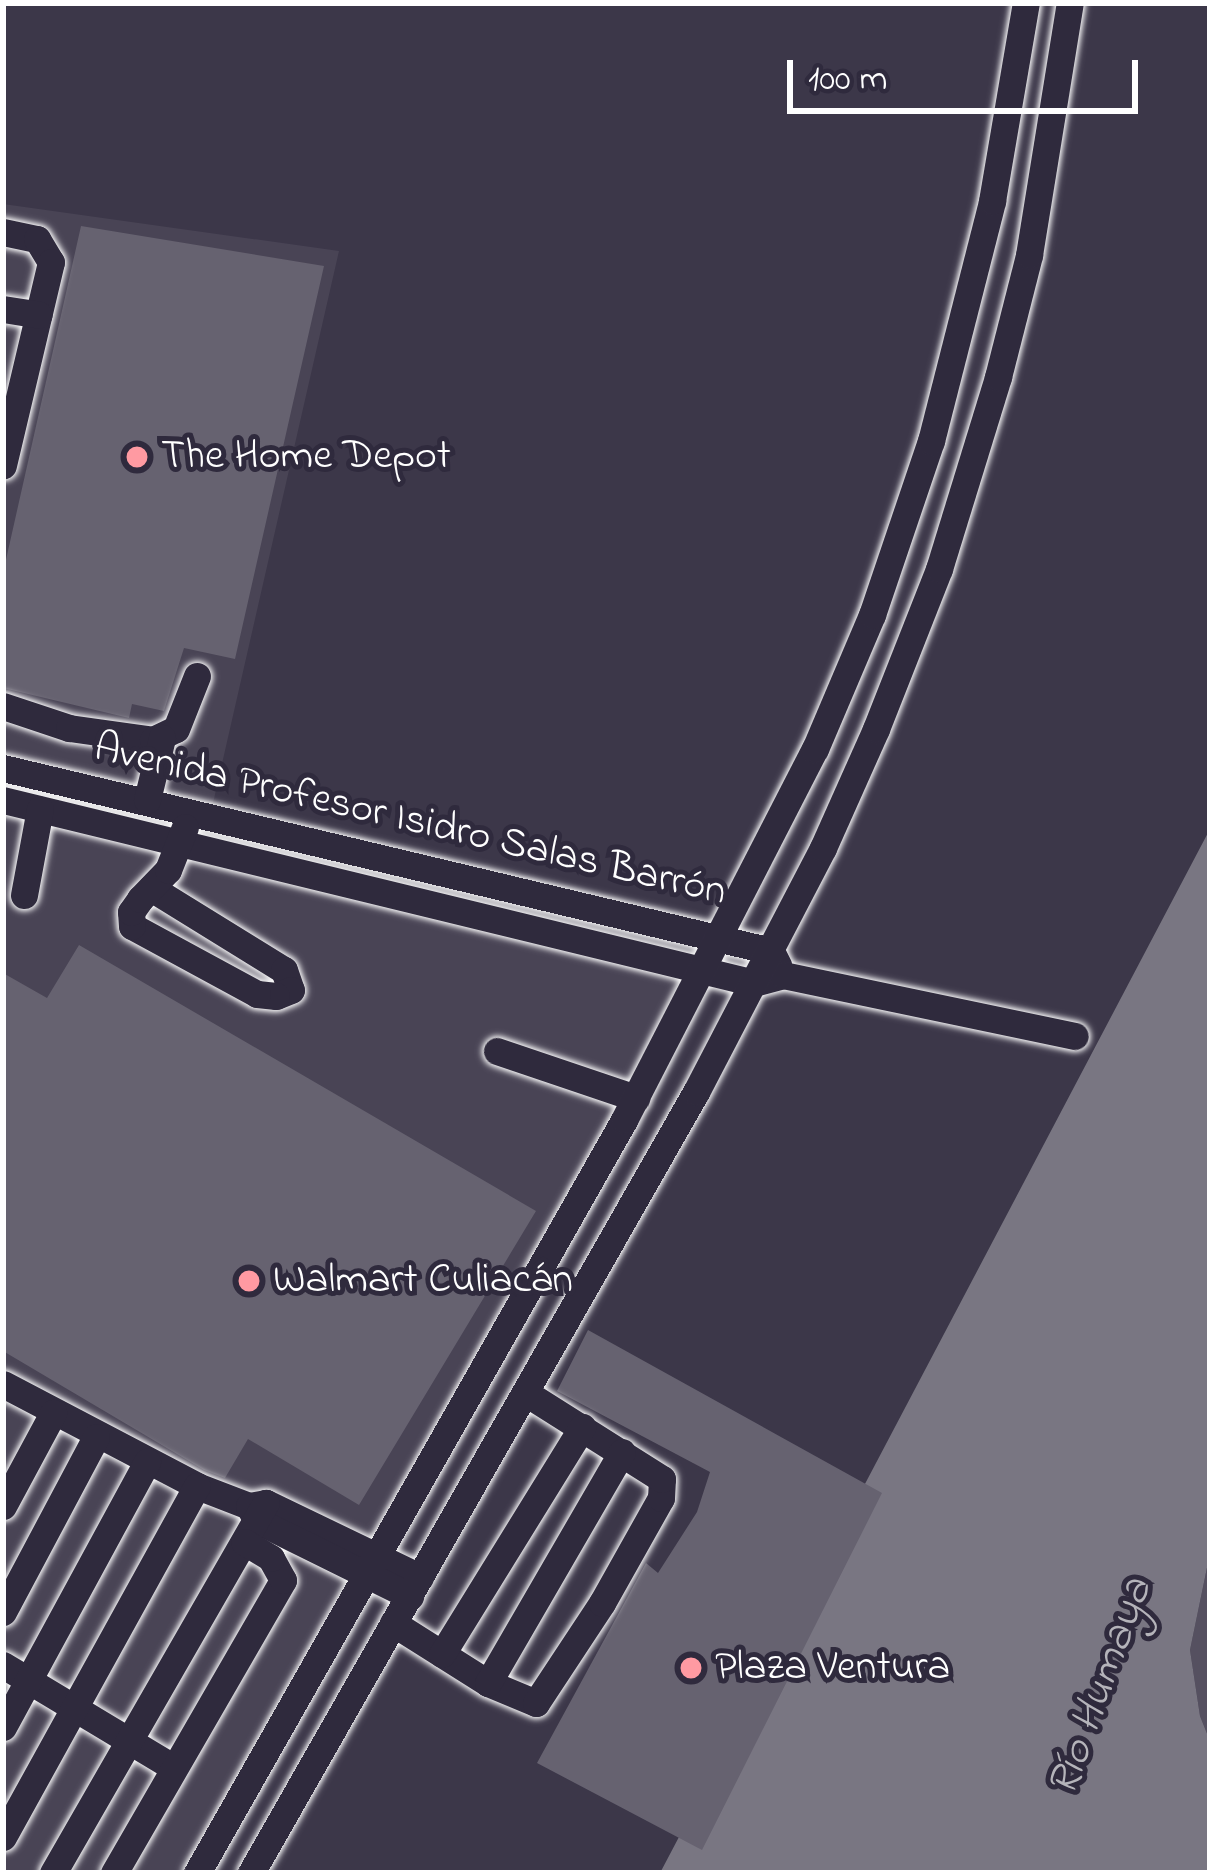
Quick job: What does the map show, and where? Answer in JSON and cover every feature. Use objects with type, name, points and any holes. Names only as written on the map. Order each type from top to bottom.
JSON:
[{"type":"street","points":[[197,1873],[636,1098],[796,790],[872,615],[931,441],[970,304],[1026,3]]},
{"type":"street","points":[[251,1873],[754,983],[777,963],[913,641],[968,480],[1015,314],[1070,3]]},
{"type":"street","points":[[3,232],[37,239],[50,251],[39,314],[14,369],[3,465]]},
{"type":"street","points":[[970,304],[1015,314]]},
{"type":"street","points":[[3,309],[39,314]]},
{"type":"street","points":[[3,706],[110,736],[162,738],[176,729],[197,676]]},
{"type":"street","points":[[147,800],[162,738]]},
{"type":"street","name":"Avenida Profesor Isidro Salas Barrón","points":[[3,768],[722,939],[777,963],[1075,1036]]},
{"type":"street","name":"Avenida Profesor Isidro Salas Barrón","points":[[3,800],[754,983]]},
{"type":"street","points":[[24,896],[40,809]]},
{"type":"street","points":[[151,888],[284,970],[291,990],[284,995],[257,994],[138,932],[131,912],[151,888],[168,870],[190,812]]},
{"type":"street","points":[[496,1051],[636,1098]]},
{"type":"street","points":[[3,1384],[254,1518],[415,1587]]},
{"type":"street","points":[[393,1623],[488,1683],[524,1701],[542,1700],[602,1603],[663,1491],[655,1472],[526,1393]]},
{"type":"street","points":[[3,1506],[53,1413]]},
{"type":"street","points":[[442,1654],[582,1427]]},
{"type":"street","points":[[3,1612],[96,1437]]},
{"type":"street","points":[[488,1683],[622,1452]]},
{"type":"street","points":[[3,1727],[147,1462]]},
{"type":"street","points":[[3,1837],[196,1486]]},
{"type":"street","points":[[63,1869],[128,1742],[254,1518]]},
{"type":"street","points":[[114,1873],[283,1580],[254,1518]]},
{"type":"street","points":[[3,1665],[173,1766]]},
{"type":"shaded area","points":[[3,204],[339,251],[203,847],[701,970],[186,1873],[3,1873]]},
{"type":"shaded area","points":[[1210,1553],[1210,1741],[1200,1716],[1190,1650]]},
{"type":"water","name":"Río Humaya","points":[[1210,829],[1210,1553],[1190,1650],[1200,1716],[1210,1741],[1210,1873],[660,1873]]},
{"type":"building","points":[[81,226],[324,266],[235,659],[184,648],[164,711],[132,704],[129,718],[3,688],[3,573]]},
{"type":"building","name":"Walmart Culiacán","points":[[79,945],[536,1211],[359,1505],[248,1439],[225,1478],[204,1470],[3,1351],[3,973],[47,998]]},
{"type":"building","name":"Plaza Ventura","points":[[588,1330],[882,1493],[702,1850],[537,1763],[646,1563],[658,1573],[697,1512],[710,1472],[557,1391]]},
{"type":"place","name":"The Home Depot","points":[[137,457]]},
{"type":"place","name":"Walmart Culiacán","points":[[249,1281]]},
{"type":"place","name":"Plaza Ventura","points":[[691,1668]]}]
